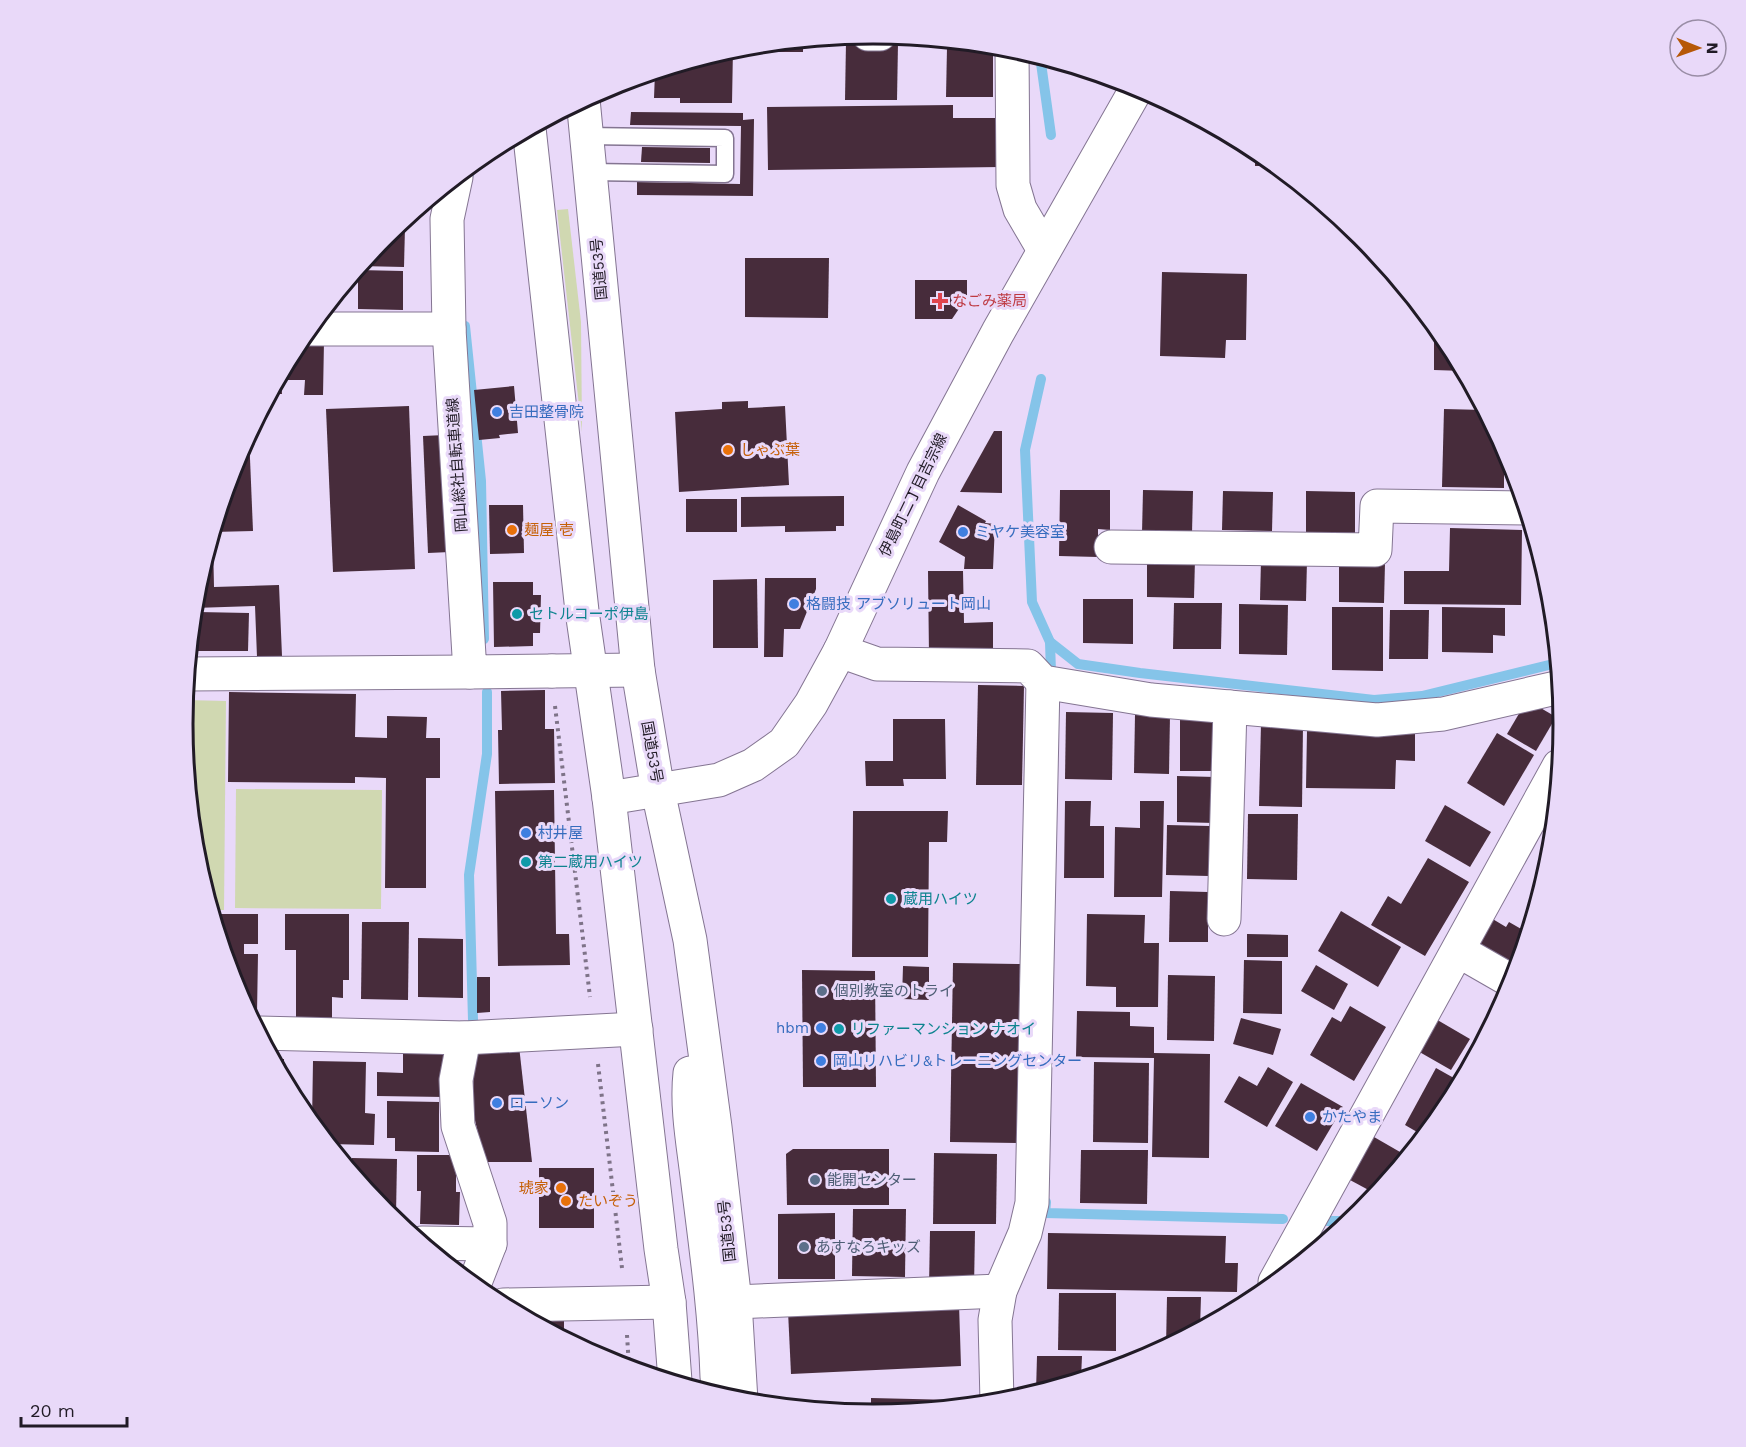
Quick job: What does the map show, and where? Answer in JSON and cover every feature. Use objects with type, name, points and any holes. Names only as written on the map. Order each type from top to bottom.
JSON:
[{"type":"main road","points":[[1012,58],[1013,184],[1020,209],[1044,250]]},
{"type":"main road","name":"伊島町二丁目吉宗線","points":[[609,798],[719,780],[753,765],[784,743],[811,705],[840,651],[923,472],[1044,250],[1133,95]]},
{"type":"main road","name":"国道53号","points":[[582,110],[587,136],[638,670],[658,791],[690,940],[735,1302],[740,1390]]},
{"type":"main road","points":[[530,137],[590,670],[609,798],[669,1302],[674,1373]]},
{"type":"main road","name":"岡山総社自転車道線","points":[[454,188],[447,219],[449,329],[471,672]]},
{"type":"main road","points":[[320,329],[449,329]]},
{"type":"main road","points":[[1110,547],[1375,550],[1377,506],[1518,508]]},
{"type":"main road","points":[[840,651],[877,664],[1028,666],[1043,682],[1151,700],[1377,720],[1443,714],[1552,689]]},
{"type":"main road","points":[[195,674],[638,670]]},
{"type":"main road","points":[[997,1392],[995,1320],[1000,1292],[1025,1233],[1032,1203],[1043,682]]},
{"type":"main road","points":[[1224,919],[1230,707]]},
{"type":"main road","points":[[1285,1265],[1550,782]]},
{"type":"main road","points":[[1459,951],[1504,977]]},
{"type":"main road","points":[[699,1012],[689,1086],[691,1126],[708,1266],[717,1385]]},
{"type":"main road","points":[[268,1033],[464,1038],[636,1029]]},
{"type":"main road","points":[[464,1038],[456,1080],[458,1126],[490,1223],[490,1244],[477,1276]]},
{"type":"main road","points":[[435,1243],[490,1244]]},
{"type":"main road","points":[[735,1302],[1000,1292]]},
{"type":"main road","points":[[521,1305],[669,1302]]},
{"type":"lane","points":[[587,136],[725,138],[725,174],[590,172]]},
{"type":"green space","points":[[568,209],[581,322],[582,432],[557,210]]},
{"type":"green space","points":[[194,700],[226,701],[224,910],[219,910],[216,899],[199,812],[194,768]]},
{"type":"green space","points":[[236,789],[382,790],[381,909],[235,908]]},
{"type":"building","points":[[846,45],[898,45],[897,100],[845,100]]},
{"type":"building","points":[[803,47],[803,52],[768,52]]},
{"type":"building","points":[[947,48],[993,55],[993,97],[946,97]]},
{"type":"building","points":[[733,59],[732,103],[680,103],[680,98],[654,98],[655,80]]},
{"type":"building","points":[[953,105],[953,118],[1000,118],[1001,167],[768,170],[767,107]]},
{"type":"building","points":[[631,112],[743,113],[743,120],[754,119],[753,196],[637,195],[637,182],[740,184],[741,126],[630,125]]},
{"type":"building","points":[[642,147],[710,148],[710,163],[641,162]]},
{"type":"building","points":[[405,231],[404,267],[370,266]]},
{"type":"building","points":[[745,258],[829,258],[828,318],[745,317]]},
{"type":"building","points":[[367,270],[403,271],[403,310],[358,309],[358,280]]},
{"type":"building","points":[[1162,272],[1247,274],[1246,340],[1226,340],[1225,358],[1160,356]]},
{"type":"building","points":[[915,280],[967,280],[967,297],[952,319],[915,319]]},
{"type":"building","points":[[1434,340],[1454,371],[1434,370]]},
{"type":"building","points":[[312,341],[324,341],[323,395],[304,395],[305,380],[286,380]]},
{"type":"building","points":[[514,386],[518,433],[479,440],[474,390]]},
{"type":"building","points":[[748,401],[748,408],[785,406],[789,485],[679,492],[675,412],[722,409],[722,402]]},
{"type":"building","points":[[409,406],[415,569],[333,572],[326,409]]},
{"type":"building","points":[[1444,409],[1476,410],[1504,471],[1504,488],[1442,487]]},
{"type":"building","points":[[994,431],[1002,431],[1002,493],[960,492]]},
{"type":"building","points":[[445,435],[450,552],[428,553],[423,436]]},
{"type":"building","points":[[250,452],[253,531],[221,532]]},
{"type":"building","points":[[1060,490],[1110,490],[1110,530],[1098,529],[1098,557],[1059,556]]},
{"type":"building","points":[[1143,490],[1193,491],[1192,533],[1142,533]]},
{"type":"building","points":[[1223,491],[1273,492],[1272,531],[1222,530]]},
{"type":"building","points":[[1306,491],[1355,492],[1355,533],[1306,533]]},
{"type":"building","points":[[844,496],[844,526],[836,526],[836,531],[785,532],[785,526],[741,527],[741,497]]},
{"type":"building","points":[[686,499],[737,499],[737,532],[686,532]]},
{"type":"building","points":[[489,505],[523,505],[524,553],[490,554]]},
{"type":"building","points":[[958,505],[986,521],[985,523],[995,524],[993,569],[964,569],[965,557],[939,542]]},
{"type":"building","points":[[1450,528],[1522,530],[1521,605],[1404,604],[1404,571],[1449,571]]},
{"type":"building","points":[[1147,558],[1195,559],[1194,598],[1147,597]]},
{"type":"building","points":[[213,559],[214,587],[279,585],[282,656],[257,657],[255,606],[203,608]]},
{"type":"building","points":[[1261,560],[1307,561],[1306,601],[1260,600]]},
{"type":"building","points":[[1339,562],[1385,563],[1384,603],[1339,602]]},
{"type":"building","points":[[928,571],[963,571],[964,623],[993,622],[993,655],[929,656]]},
{"type":"building","points":[[765,578],[816,578],[816,589],[800,629],[784,629],[783,657],[764,657]]},
{"type":"building","points":[[757,579],[758,648],[713,648],[713,580]]},
{"type":"building","name":"セトルコーポ伊島","points":[[493,582],[533,582],[533,595],[541,595],[540,633],[533,633],[533,646],[494,647]]},
{"type":"building","points":[[1083,599],[1133,599],[1133,644],[1083,643]]},
{"type":"building","points":[[1174,603],[1222,603],[1221,649],[1173,649]]},
{"type":"building","points":[[1239,604],[1288,605],[1287,655],[1239,654]]},
{"type":"building","points":[[1332,607],[1383,607],[1383,671],[1332,670]]},
{"type":"building","points":[[1442,607],[1505,608],[1505,636],[1493,635],[1493,653],[1442,652]]},
{"type":"building","points":[[1390,610],[1429,610],[1428,659],[1389,659]]},
{"type":"building","points":[[203,612],[249,613],[248,651],[198,651]]},
{"type":"building","points":[[978,685],[1024,686],[1022,785],[976,785]]},
{"type":"building","points":[[545,690],[545,729],[554,729],[555,783],[499,784],[498,730],[502,730],[501,691]]},
{"type":"building","points":[[229,692],[356,694],[355,737],[387,738],[387,716],[427,717],[426,738],[440,738],[440,778],[426,778],[426,888],[385,888],[386,778],[355,777],[355,783],[228,782]]},
{"type":"building","points":[[1527,700],[1553,715],[1553,722],[1536,751],[1507,734]]},
{"type":"building","points":[[1066,712],[1113,713],[1112,780],[1065,779]]},
{"type":"building","points":[[1135,715],[1170,715],[1169,774],[1134,773]]},
{"type":"building","points":[[1180,718],[1219,719],[1219,771],[1180,771]]},
{"type":"building","points":[[893,719],[945,719],[946,779],[903,779],[904,786],[866,786],[865,761],[893,761]]},
{"type":"building","points":[[1261,724],[1303,725],[1302,807],[1259,806]]},
{"type":"building","points":[[1307,731],[1415,732],[1415,761],[1396,760],[1395,789],[1306,788]]},
{"type":"building","points":[[1497,733],[1534,755],[1504,806],[1467,783]]},
{"type":"building","points":[[1177,776],[1215,777],[1214,823],[1177,822]]},
{"type":"building","name":"第二蔵用ハイツ","points":[[554,790],[556,934],[569,934],[570,965],[498,966],[495,791]]},
{"type":"building","points":[[1065,801],[1091,801],[1090,826],[1104,826],[1104,878],[1064,878]]},
{"type":"building","points":[[1140,801],[1164,801],[1162,897],[1114,897],[1115,827],[1140,828]]},
{"type":"building","points":[[1445,805],[1491,832],[1470,867],[1425,841]]},
{"type":"building","name":"蔵用ハイツ","points":[[853,811],[948,811],[947,842],[929,842],[928,957],[852,957]]},
{"type":"building","points":[[1248,814],[1298,814],[1297,880],[1247,879]]},
{"type":"building","points":[[1167,825],[1210,826],[1209,876],[1166,875]]},
{"type":"building","points":[[1428,858],[1469,882],[1425,956],[1371,925],[1388,896],[1401,904]]},
{"type":"building","points":[[1170,891],[1208,892],[1208,942],[1169,942]]},
{"type":"building","points":[[1341,911],[1401,947],[1378,987],[1318,951]]},
{"type":"building","points":[[221,914],[258,914],[258,944],[244,944],[244,954],[258,954],[257,1011],[229,942]]},
{"type":"building","points":[[285,914],[349,914],[349,980],[343,980],[343,998],[332,997],[332,1023],[296,1023],[296,950],[285,950]]},
{"type":"building","points":[[1087,914],[1145,915],[1144,943],[1159,943],[1158,1007],[1116,1007],[1116,987],[1086,986]]},
{"type":"building","points":[[1491,918],[1506,927],[1509,922],[1521,929],[1508,965],[1475,946]]},
{"type":"building","points":[[362,922],[409,922],[408,1000],[361,999]]},
{"type":"building","points":[[1247,934],[1288,935],[1288,957],[1247,957]]},
{"type":"building","points":[[418,938],[463,939],[463,998],[418,997]]},
{"type":"building","points":[[1244,960],[1282,961],[1282,1014],[1243,1013]]},
{"type":"building","points":[[953,963],[1020,964],[1017,1143],[950,1142]]},
{"type":"building","points":[[1316,965],[1348,984],[1334,1010],[1301,991]]},
{"type":"building","points":[[903,966],[929,967],[929,1000],[902,999]]},
{"type":"building","name":"リファーマンション ナオイ","points":[[802,970],[875,971],[876,1087],[803,1087]]},
{"type":"building","points":[[1168,975],[1215,976],[1214,1041],[1167,1040]]},
{"type":"building","points":[[477,977],[490,977],[490,1012],[477,1013]]},
{"type":"building","points":[[1350,1006],[1386,1027],[1354,1081],[1310,1055],[1332,1017],[1341,1022]]},
{"type":"building","points":[[1077,1011],[1130,1012],[1130,1026],[1154,1027],[1154,1053],[1210,1054],[1209,1158],[1152,1157],[1154,1058],[1076,1057]]},
{"type":"building","points":[[1241,1018],[1281,1029],[1273,1055],[1233,1044]]},
{"type":"building","points":[[1434,1018],[1470,1039],[1451,1070],[1416,1050]]},
{"type":"building","points":[[475,1046],[519,1046],[532,1162],[485,1162],[472,1108]]},
{"type":"building","points":[[403,1050],[445,1051],[444,1097],[377,1096],[377,1072],[403,1073]]},
{"type":"building","points":[[313,1061],[366,1062],[365,1113],[375,1114],[374,1145],[340,1144],[312,1107]]},
{"type":"building","points":[[1094,1062],[1149,1063],[1148,1143],[1093,1142]]},
{"type":"building","points":[[1268,1067],[1293,1082],[1267,1127],[1224,1102],[1239,1076],[1257,1086]]},
{"type":"building","points":[[1436,1068],[1453,1078],[1416,1131],[1405,1125]]},
{"type":"building","points":[[1301,1083],[1343,1107],[1317,1151],[1275,1126]]},
{"type":"building","points":[[387,1101],[439,1102],[439,1152],[395,1151],[395,1138],[387,1138]]},
{"type":"building","points":[[1374,1137],[1400,1152],[1368,1189],[1350,1180]]},
{"type":"building","points":[[793,1149],[889,1149],[889,1205],[787,1205],[786,1154]]},
{"type":"building","points":[[1081,1150],[1148,1150],[1147,1204],[1080,1203]]},
{"type":"building","points":[[934,1153],[997,1154],[996,1224],[933,1224]]},
{"type":"building","points":[[417,1155],[456,1155],[456,1192],[460,1192],[459,1225],[420,1224],[421,1191],[417,1191]]},
{"type":"building","points":[[352,1159],[397,1159],[396,1208],[362,1172]]},
{"type":"building","points":[[539,1168],[594,1168],[594,1228],[539,1228]]},
{"type":"building","points":[[853,1209],[906,1209],[905,1277],[852,1276]]},
{"type":"building","points":[[835,1213],[835,1279],[778,1279],[778,1214]]},
{"type":"building","points":[[930,1231],[975,1231],[974,1288],[929,1287]]},
{"type":"building","points":[[1048,1233],[1226,1236],[1225,1263],[1238,1263],[1237,1292],[1047,1289]]},
{"type":"building","points":[[1059,1293],[1116,1293],[1116,1351],[1058,1350]]},
{"type":"building","points":[[1167,1297],[1201,1297],[1200,1319],[1166,1337]]},
{"type":"building","points":[[959,1304],[961,1366],[791,1374],[788,1311]]},
{"type":"building","points":[[544,1318],[564,1318],[564,1329]]},
{"type":"building","points":[[1037,1356],[1082,1356],[1081,1370],[1036,1383]]},
{"type":"building","points":[[871,1398],[943,1400],[917,1402],[871,1404]]},
{"type":"waterway","points":[[1041,65],[1051,135]]},
{"type":"waterway","points":[[466,182],[468,178]]},
{"type":"waterway","points":[[465,326],[481,481],[484,639]]},
{"type":"waterway","points":[[1041,379],[1025,450],[1032,602],[1050,642],[1078,664],[1374,700],[1422,696],[1550,665]]},
{"type":"waterway","points":[[1050,642],[1051,672]]},
{"type":"waterway","points":[[473,1020],[469,875],[487,754],[487,692]]},
{"type":"waterway","points":[[1046,1202],[1045,1213],[1283,1219]]},
{"type":"waterway","points":[[1324,1221],[1336,1221]]},
{"type":"place","name":"なごみ薬局","points":[[940,301]]},
{"type":"place","name":"吉田整骨院","points":[[497,412]]},
{"type":"place","name":"しゃぶ葉","points":[[728,450]]},
{"type":"place","name":"麺屋 壱","points":[[512,530]]},
{"type":"place","name":"ミヤケ美容室","points":[[963,532]]},
{"type":"place","name":"格闘技 アブソリュート岡山","points":[[794,604]]},
{"type":"place","name":"セトルコーポ伊島","points":[[517,614]]},
{"type":"place","name":"村井屋","points":[[526,833]]},
{"type":"place","name":"第二蔵用ハイツ","points":[[526,862]]},
{"type":"place","name":"蔵用ハイツ","points":[[891,899]]},
{"type":"place","name":"個別教室のトライ","points":[[822,991]]},
{"type":"place","name":"hbm","points":[[821,1028]]},
{"type":"place","name":"リファーマンション ナオイ","points":[[839,1029]]},
{"type":"place","name":"岡山リハビリ&トレーニングセンター","points":[[821,1061]]},
{"type":"place","name":"ローソン","points":[[497,1103]]},
{"type":"place","name":"かたやま","points":[[1310,1117]]},
{"type":"place","name":"能開センター","points":[[815,1180]]},
{"type":"place","name":"琥家","points":[[561,1188]]},
{"type":"place","name":"たいぞう","points":[[566,1201]]},
{"type":"place","name":"あすなろキッズ","points":[[804,1247]]}]
